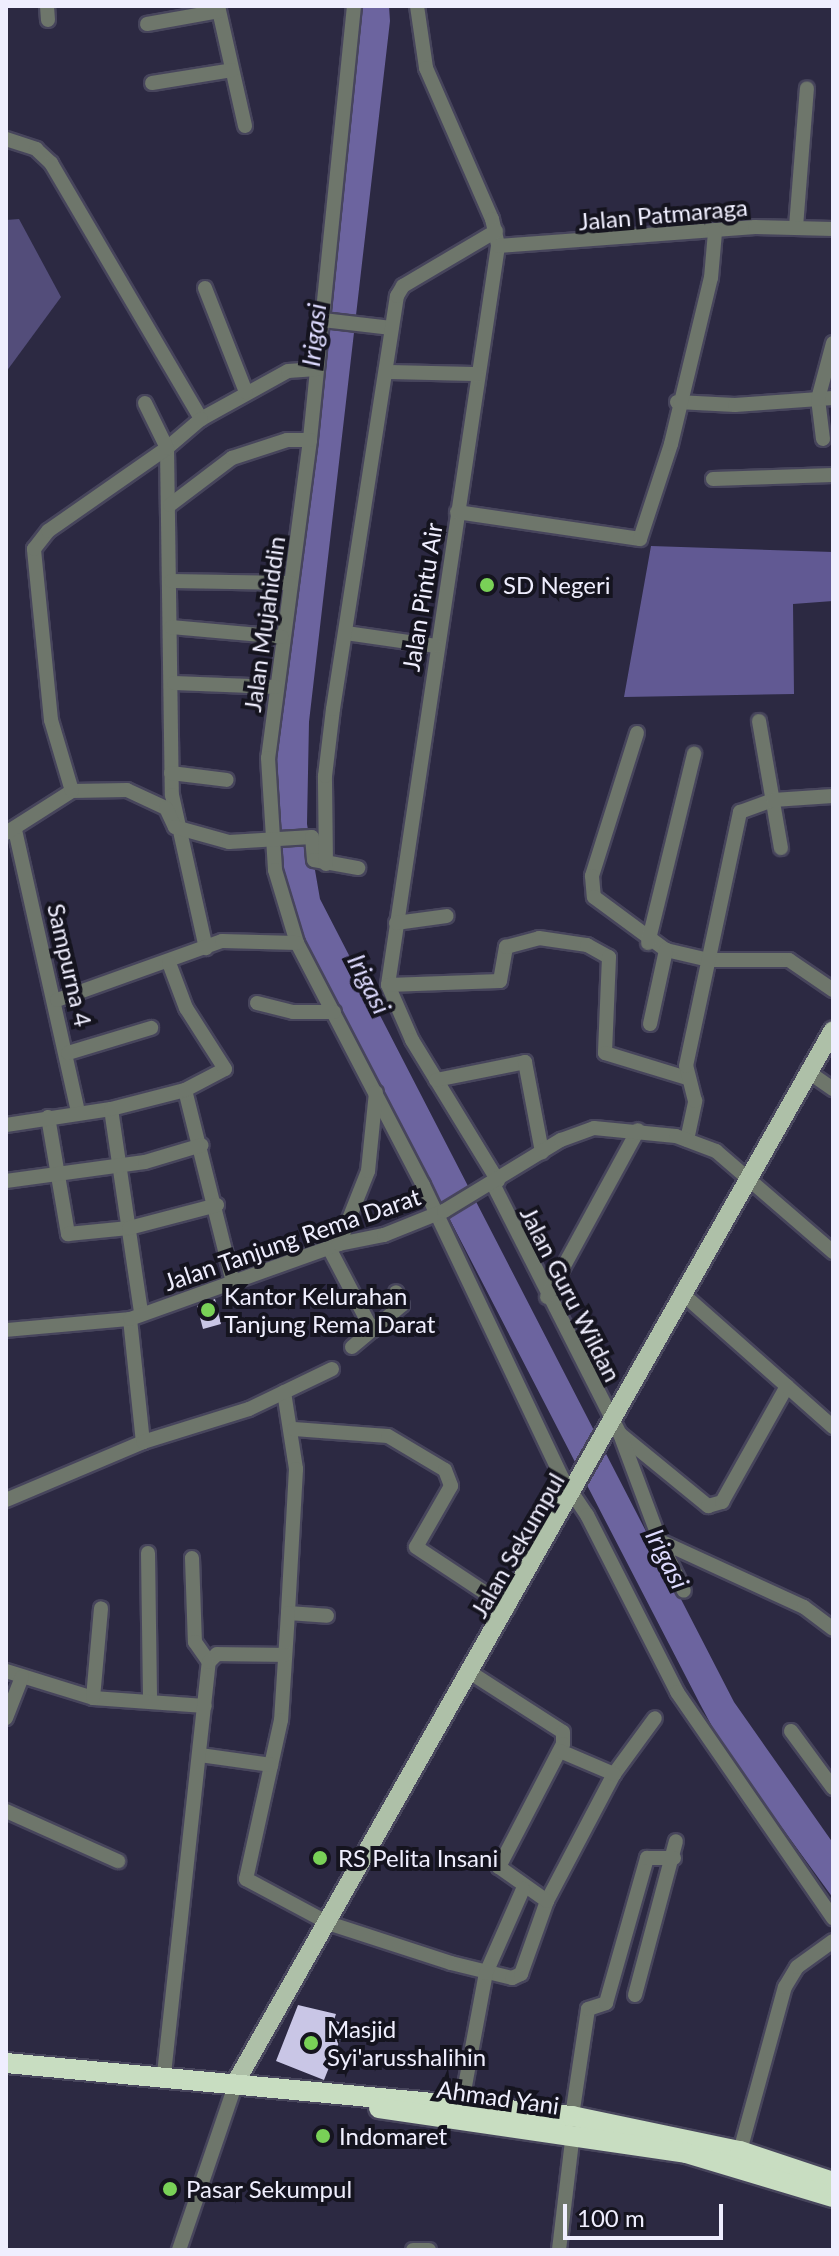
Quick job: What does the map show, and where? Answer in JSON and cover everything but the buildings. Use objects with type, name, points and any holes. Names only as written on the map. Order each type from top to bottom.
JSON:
[{"type":"highway","points":[[6,2063],[164,2074],[236,2086],[462,2102],[572,2125],[740,2151],[833,2182]]},
{"type":"highway","name":"Ahmad Yani","points":[[6,2075],[236,2086],[572,2125],[686,2153],[833,2197]]},
{"type":"main road","name":"Jalan Sekumpul","points":[[236,2086],[576,1488],[613,1431],[807,1071],[833,1030]]},
{"type":"street","name":"Jalan Mujahiddin","points":[[354,6],[326,320],[317,369],[268,758],[275,842],[297,943],[439,1213],[677,1692],[833,1918]]},
{"type":"street","name":"Jalan Pintu Air","points":[[388,985],[436,646],[498,246],[496,231],[426,68],[417,6]]},
{"type":"street","points":[[147,24],[218,9],[245,126]]},
{"type":"street","points":[[152,83],[232,70]]},
{"type":"street","points":[[796,227],[807,88]]},
{"type":"street","points":[[6,139],[36,149],[51,163],[201,419]]},
{"type":"street","name":"Jalan Patmaraga","points":[[498,246],[796,227],[833,229]]},
{"type":"street","points":[[326,864],[325,776],[392,328],[403,286],[496,231]]},
{"type":"street","points":[[457,512],[640,539],[671,444],[677,402],[711,278],[715,232]]},
{"type":"street","points":[[205,288],[246,392]]},
{"type":"street","points":[[326,320],[392,328]]},
{"type":"street","points":[[823,439],[833,343]]},
{"type":"street","points":[[72,791],[51,720],[34,549],[48,531],[167,448],[201,419],[288,371],[317,369]]},
{"type":"street","points":[[386,372],[477,374]]},
{"type":"street","points":[[677,402],[826,398]]},
{"type":"street","points":[[145,403],[167,448],[174,683],[171,773],[175,827],[206,948]]},
{"type":"street","points":[[170,505],[232,458],[287,440],[310,440]]},
{"type":"street","points":[[713,479],[833,475]]},
{"type":"street","points":[[171,581],[291,583]]},
{"type":"street","points":[[171,627],[282,637]]},
{"type":"street","points":[[346,633],[436,646]]},
{"type":"street","points":[[174,683],[276,687]]},
{"type":"street","points":[[759,721],[781,848]]},
{"type":"street","points":[[637,733],[591,886],[594,897],[648,943],[709,960],[789,960],[833,990]]},
{"type":"street","points":[[648,943],[694,754]]},
{"type":"street","points":[[171,773],[227,780]]},
{"type":"street","points":[[10,832],[72,791],[127,790],[166,808],[175,827],[229,842],[308,838],[314,860],[358,868]]},
{"type":"street","points":[[687,1140],[695,1101],[687,1078],[740,812],[773,800],[833,796]]},
{"type":"street","name":"Sampurna 4","points":[[10,832],[57,1000],[78,1112]]},
{"type":"street","points":[[396,923],[447,916]]},
{"type":"street","points":[[57,1000],[233,938],[297,943]]},
{"type":"street","points":[[493,1184],[388,985],[500,981],[506,947],[539,938],[587,945],[609,957],[605,1053],[687,1078]]},
{"type":"street","points":[[650,1024],[666,950]]},
{"type":"street","points":[[6,1118],[6,1125],[111,1109],[185,1090],[225,1066],[186,1008],[169,963]]},
{"type":"street","points":[[257,1003],[293,1012],[334,1012]]},
{"type":"street","points":[[68,1053],[151,1028]]},
{"type":"street","points":[[436,1080],[525,1062],[542,1152]]},
{"type":"street","points":[[807,1071],[833,1089]]},
{"type":"street","points":[[185,1090],[217,1205],[233,1283]]},
{"type":"street","points":[[372,1330],[334,1246],[368,1171],[376,1092]]},
{"type":"street","points":[[111,1109],[129,1228],[143,1442]]},
{"type":"street","points":[[48,1117],[68,1234],[129,1228],[217,1205]]},
{"type":"street","name":"Jalan Tanjung Rema Darat","points":[[6,1330],[136,1316],[334,1246],[439,1213],[493,1184],[542,1152],[594,1128],[638,1130],[687,1140],[716,1151],[833,1252]]},
{"type":"street","points":[[547,1297],[638,1130]]},
{"type":"street","points":[[6,1181],[57,1176],[202,1145]]},
{"type":"street","name":"Jalan Guru Wildan","points":[[493,1184],[613,1431],[684,1591]]},
{"type":"street","points":[[352,1347],[402,1305],[396,1292]]},
{"type":"street","points":[[685,1296],[833,1427]]},
{"type":"street","points":[[6,1500],[143,1442],[284,1392],[332,1369]]},
{"type":"street","points":[[613,1431],[708,1506],[722,1502],[787,1386]]},
{"type":"street","points":[[284,1392],[294,1429],[296,1536],[271,1765],[246,1879],[328,1923],[486,1973],[521,1974],[547,1901],[614,1774],[655,1718]]},
{"type":"street","points":[[294,1429],[388,1436],[445,1470],[451,1486],[416,1547],[508,1608]]},
{"type":"street","points":[[660,1541],[804,1607],[833,1628]]},
{"type":"street","points":[[148,1553],[150,1702]]},
{"type":"street","points":[[192,1558],[195,1642],[209,1662]]},
{"type":"street","points":[[93,1698],[101,1608]]},
{"type":"street","points":[[288,1613],[327,1616]]},
{"type":"street","points":[[164,2074],[209,1662],[217,1654],[285,1655]]},
{"type":"street","points":[[6,1671],[93,1698],[205,1706]]},
{"type":"street","points":[[471,1673],[559,1726],[565,1739],[500,1863],[501,1874],[547,1901]]},
{"type":"street","points":[[6,1718],[22,1677]]},
{"type":"street","points":[[791,1731],[833,1788]]},
{"type":"street","points":[[560,1751],[614,1774]]},
{"type":"street","points":[[200,1755],[271,1765]]},
{"type":"street","points":[[6,1811],[118,1861]]},
{"type":"street","points":[[635,1995],[674,1858],[676,1841]]},
{"type":"street","points":[[559,2250],[588,2009],[608,2000],[647,1858],[674,1858]]},
{"type":"street","points":[[462,2102],[486,1973],[523,1889]]},
{"type":"street","points":[[740,2151],[785,1987],[797,1967],[833,1941]]},
{"type":"street","points":[[179,2250],[236,2086]]},
{"type":"street","points":[[413,2250],[429,2250]]},
{"type":"shaded area","points":[[355,6],[389,6],[390,21],[309,722],[307,824],[320,899],[734,1702],[833,1843],[833,1898],[722,1745],[700,1704],[289,908],[275,853],[271,776]]},
{"type":"shaded area","points":[[19,219],[61,297],[6,372],[6,220]]},
{"type":"shaded area","points":[[651,546],[833,552],[833,601],[793,604],[794,694],[624,697]]},
{"type":"place","name":"SD Negeri","points":[[487,585]]},
{"type":"place","name":"Kantor Kelurahan Tanjung Rema Darat","points":[[208,1310]]},
{"type":"place","name":"RS Pelita Insani","points":[[320,1858]]},
{"type":"place","name":"Masjid Syi'arusshalihin","points":[[311,2043]]},
{"type":"place","name":"Indomaret","points":[[323,2136]]},
{"type":"place","name":"Pasar Sekumpul","points":[[170,2189]]},
{"type":"water label","name":"Irigasi","points":[[314,335]]},
{"type":"water label","name":"Irigasi","points":[[369,984]]},
{"type":"water label","name":"Irigasi","points":[[667,1559]]}]
